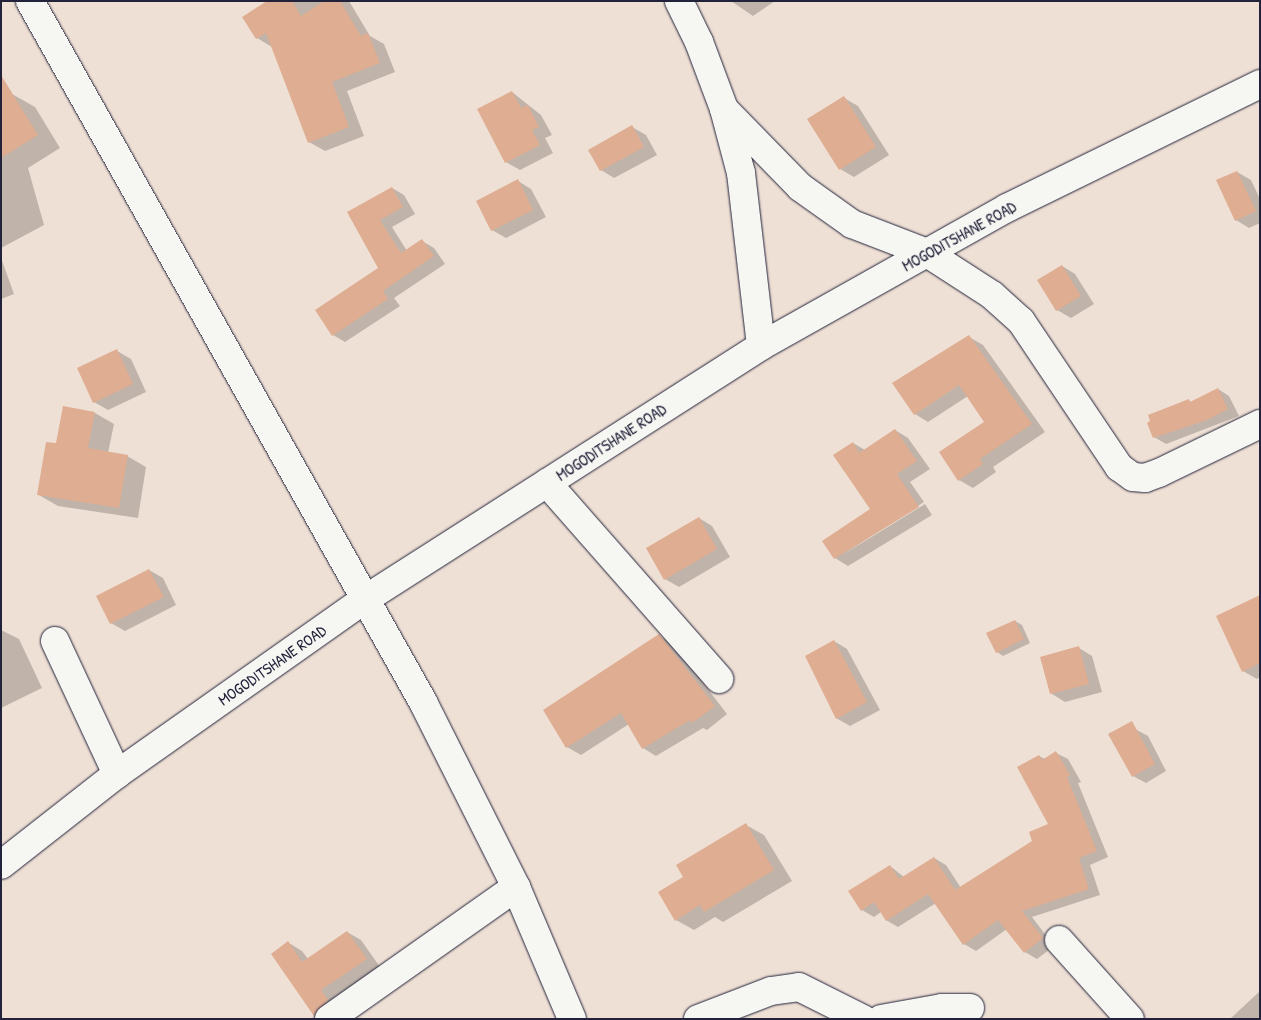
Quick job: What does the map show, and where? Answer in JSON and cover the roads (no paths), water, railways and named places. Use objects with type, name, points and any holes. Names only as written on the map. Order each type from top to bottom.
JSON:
[{"type":"street","points":[[30,1],[364,600],[423,702],[516,887],[572,1019]]},
{"type":"street","points":[[679,1],[699,42],[724,109],[742,173],[761,346]]},
{"type":"street","name":"MOGODITSHANE ROAD","points":[[1,866],[117,774],[364,600],[761,346],[1007,208],[1260,84]]},
{"type":"street","points":[[724,109],[800,187],[852,224],[927,253],[992,295],[1021,321],[1119,467],[1133,477],[1145,478],[1159,473],[1260,424]]},
{"type":"street","points":[[547,483],[719,679]]},
{"type":"street","points":[[55,641],[117,774]]},
{"type":"street","points":[[329,1019],[516,887]]},
{"type":"street","points":[[1059,940],[1130,1019]]},
{"type":"street","points":[[698,1019],[771,991],[799,987],[862,1019]]},
{"type":"street","points":[[881,1019],[942,1008],[970,1008]]}]
